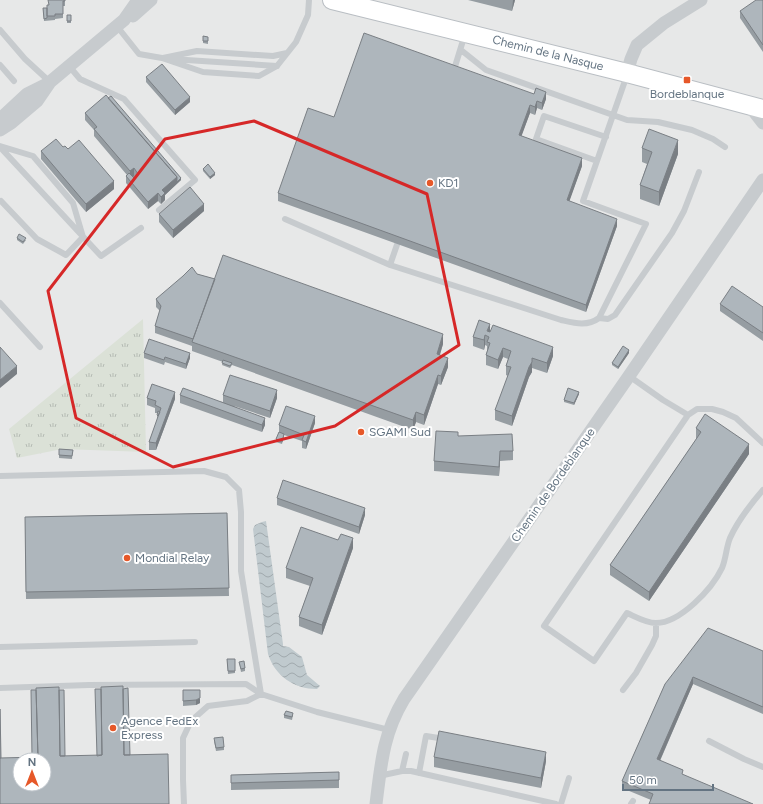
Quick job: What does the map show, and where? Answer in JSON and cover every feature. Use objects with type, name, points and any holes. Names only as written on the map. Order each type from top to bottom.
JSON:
[{"type":"street","points":[[0,119],[27,94],[50,82],[120,23],[138,0]]},
{"type":"street","points":[[120,23],[135,16],[150,0]]},
{"type":"street","name":"Chemin de la Nasque","points":[[332,0],[627,73],[756,107]]},
{"type":"street","points":[[627,73],[637,45],[664,24],[701,0]]},
{"type":"street","points":[[0,130],[11,123],[37,101],[50,82]]},
{"type":"street","points":[[756,107],[763,123]]},
{"type":"street","name":"Chemin de Bordeblanque","points":[[376,804],[384,748],[397,710],[629,376],[762,180]]},
{"type":"lane","points":[[162,58],[203,72],[259,76],[277,66],[296,42],[308,14],[309,0]]},
{"type":"lane","points":[[120,23],[139,54],[162,58],[277,66]]},
{"type":"lane","points":[[0,30],[25,59],[50,82]]},
{"type":"lane","points":[[451,80],[465,33]]},
{"type":"lane","points":[[461,50],[486,70],[627,120],[658,122],[692,130],[713,139],[725,147]]},
{"type":"lane","points":[[162,58],[197,51],[273,56],[287,54]]},
{"type":"lane","points":[[0,65],[14,81]]},
{"type":"lane","points":[[69,66],[80,79],[124,99],[195,180],[159,210]]},
{"type":"lane","points":[[285,219],[390,264],[576,324],[587,324],[594,322],[599,318],[646,224],[583,201],[614,115],[627,73]]},
{"type":"lane","points":[[597,161],[536,139],[544,116],[606,137]]},
{"type":"lane","points":[[0,146],[33,156],[73,203],[83,237]]},
{"type":"lane","points":[[0,146],[102,256],[141,228]]},
{"type":"lane","points":[[599,318],[612,318],[620,309],[672,233],[684,211],[699,172]]},
{"type":"lane","points":[[1,201],[37,239],[66,255],[83,237]]},
{"type":"lane","points":[[390,264],[402,228]]},
{"type":"lane","points":[[0,303],[40,347]]},
{"type":"lane","points":[[629,376],[663,400],[688,414]]},
{"type":"lane","points":[[763,443],[736,418],[723,412],[712,409],[697,409],[688,414],[544,626],[594,661],[627,613],[648,622],[656,623],[664,622],[677,616],[693,606],[709,588],[722,568],[730,538],[746,510],[763,490]]},
{"type":"lane","points":[[0,476],[204,471],[226,477],[239,490],[241,512],[241,571],[261,694]]},
{"type":"lane","points":[[623,690],[652,645],[656,636],[656,623]]},
{"type":"lane","points":[[0,647],[195,642]]},
{"type":"lane","points":[[0,688],[90,685],[246,684],[261,694],[317,712],[389,730]]},
{"type":"lane","points":[[184,804],[183,738],[191,721],[208,706],[247,701],[261,694]]},
{"type":"lane","points":[[419,773],[426,736],[454,740]]},
{"type":"lane","points":[[709,741],[763,767]]},
{"type":"lane","points":[[402,771],[406,754]]},
{"type":"lane","points":[[379,776],[402,771],[419,773],[556,804]]},
{"type":"lane","points":[[561,804],[568,778]]},
{"type":"highlighted area","points":[[254,121],[427,194],[459,345],[335,426],[173,467],[76,418],[48,291],[165,139]]},
{"type":"shaded area","points":[[0,0],[763,0],[763,804],[0,804]]},
{"type":"green space","points":[[143,319],[146,452],[62,449],[17,458],[9,429]]},
{"type":"water","points":[[266,521],[283,646],[289,647],[302,657],[307,675],[320,686],[317,689],[301,687],[286,680],[275,669],[268,654],[253,529],[255,525]]},
{"type":"building","points":[[48,0],[65,0],[63,1],[63,14],[47,16],[47,5],[49,5]]},
{"type":"building","points":[[756,0],[763,0],[763,45],[740,11]]},
{"type":"building","points":[[43,8],[47,8],[47,18],[44,19]]},
{"type":"building","points":[[67,15],[71,15],[71,21],[67,21]]},
{"type":"building","name":"KD1","points":[[364,33],[534,94],[536,88],[546,92],[542,103],[537,101],[535,107],[530,105],[519,135],[582,158],[567,200],[617,219],[586,305],[278,193],[308,108],[334,117]]},
{"type":"building","points":[[203,36],[208,37],[208,41],[203,41]]},
{"type":"building","points":[[162,64],[190,97],[175,110],[146,77]]},
{"type":"building","points":[[106,95],[177,177],[162,190],[165,193],[161,197],[158,193],[148,202],[126,176],[129,173],[134,178],[138,174],[134,168],[130,171],[94,129],[97,127],[85,113]]},
{"type":"building","points":[[111,96],[181,178],[177,182],[177,177],[108,98]]},
{"type":"building","points":[[649,129],[678,140],[659,192],[640,185],[652,152],[642,148]]},
{"type":"building","points":[[56,139],[63,147],[65,146],[68,149],[79,140],[114,181],[86,204],[41,151]]},
{"type":"building","points":[[208,164],[215,173],[210,177],[203,169]]},
{"type":"building","points":[[190,187],[204,204],[173,230],[159,214]]},
{"type":"building","points":[[19,234],[26,238],[23,242],[17,238]]},
{"type":"building","points":[[223,255],[443,334],[437,354],[448,358],[441,376],[438,375],[424,415],[416,412],[413,420],[192,342]]},
{"type":"building","points":[[192,267],[197,274],[215,279],[193,339],[155,326],[161,306],[156,299]]},
{"type":"building","points":[[732,286],[763,307],[763,333],[720,304]]},
{"type":"building","points":[[479,320],[490,324],[487,331],[490,332],[493,325],[553,347],[547,363],[532,358],[532,362],[512,416],[495,410],[511,367],[506,366],[511,351],[503,348],[498,360],[486,355],[490,343],[487,342],[489,337],[485,335],[484,340],[473,337]]},
{"type":"building","points":[[149,339],[190,353],[186,364],[165,357],[164,360],[144,353]]},
{"type":"building","points":[[623,346],[629,350],[618,367],[612,363]]},
{"type":"building","points":[[0,347],[17,366],[0,380]]},
{"type":"building","points":[[223,360],[232,363],[230,366],[222,363]]},
{"type":"building","points":[[230,375],[277,390],[270,411],[223,395]]},
{"type":"building","points":[[152,384],[175,392],[156,443],[149,442],[161,408],[155,405],[156,401],[147,398]]},
{"type":"building","points":[[183,388],[265,418],[262,425],[180,395]]},
{"type":"building","points":[[568,388],[579,392],[574,403],[564,400]]},
{"type":"building","points":[[286,406],[315,416],[306,442],[302,440],[304,435],[279,425]]},
{"type":"building","points":[[705,414],[749,444],[649,592],[610,565],[701,432],[696,428]]},
{"type":"building","points":[[436,431],[458,432],[458,436],[512,434],[513,451],[500,451],[499,467],[434,461]]},
{"type":"building","points":[[279,432],[284,434],[282,442],[276,439]]},
{"type":"building","points":[[59,449],[73,450],[72,456],[59,455]]},
{"type":"building","points":[[283,480],[365,508],[359,527],[277,498]]},
{"type":"building","name":"Mondial Relay","points":[[227,513],[229,588],[26,592],[25,517]]},
{"type":"building","points":[[301,527],[338,540],[341,534],[353,538],[322,625],[299,617],[313,578],[286,568]]},
{"type":"building","points":[[708,628],[763,651],[763,707],[693,677],[657,759],[683,770],[682,774],[753,804],[649,804],[653,794],[622,781],[665,684]]},
{"type":"building","points":[[227,659],[235,659],[235,671],[228,671]]},
{"type":"building","points":[[244,661],[245,668],[241,669],[239,662]]},
{"type":"building","name":"Agence FedEx Express","points":[[123,686],[124,755],[168,754],[169,804],[0,804],[0,758],[12,758],[12,792],[52,792],[52,752],[38,752],[36,688],[59,687],[60,756],[102,755],[101,687]]},
{"type":"building","points":[[128,688],[130,755],[124,755],[123,689]]},
{"type":"building","points":[[95,689],[101,689],[102,755],[97,756]]},
{"type":"building","points":[[31,690],[36,690],[38,752],[32,752]]},
{"type":"building","points":[[59,690],[64,690],[65,756],[60,756]]},
{"type":"building","points":[[183,690],[200,690],[200,698],[196,700],[183,701]]},
{"type":"building","points":[[0,709],[1,758],[0,758]]},
{"type":"building","points":[[286,711],[293,713],[292,717],[284,715]]},
{"type":"building","points":[[439,731],[546,752],[541,778],[434,757]]},
{"type":"building","points":[[223,737],[224,747],[216,748],[214,738]]},
{"type":"building","points":[[339,772],[339,780],[231,783],[231,775]]},
{"type":"place","name":"Bordeblanque","points":[[687,80]]},
{"type":"place","name":"KD1","points":[[430,183]]},
{"type":"place","name":"SGAMI Sud","points":[[361,432]]},
{"type":"place","name":"Mondial Relay","points":[[127,558]]},
{"type":"place","name":"Agence FedEx Express","points":[[113,728]]}]
